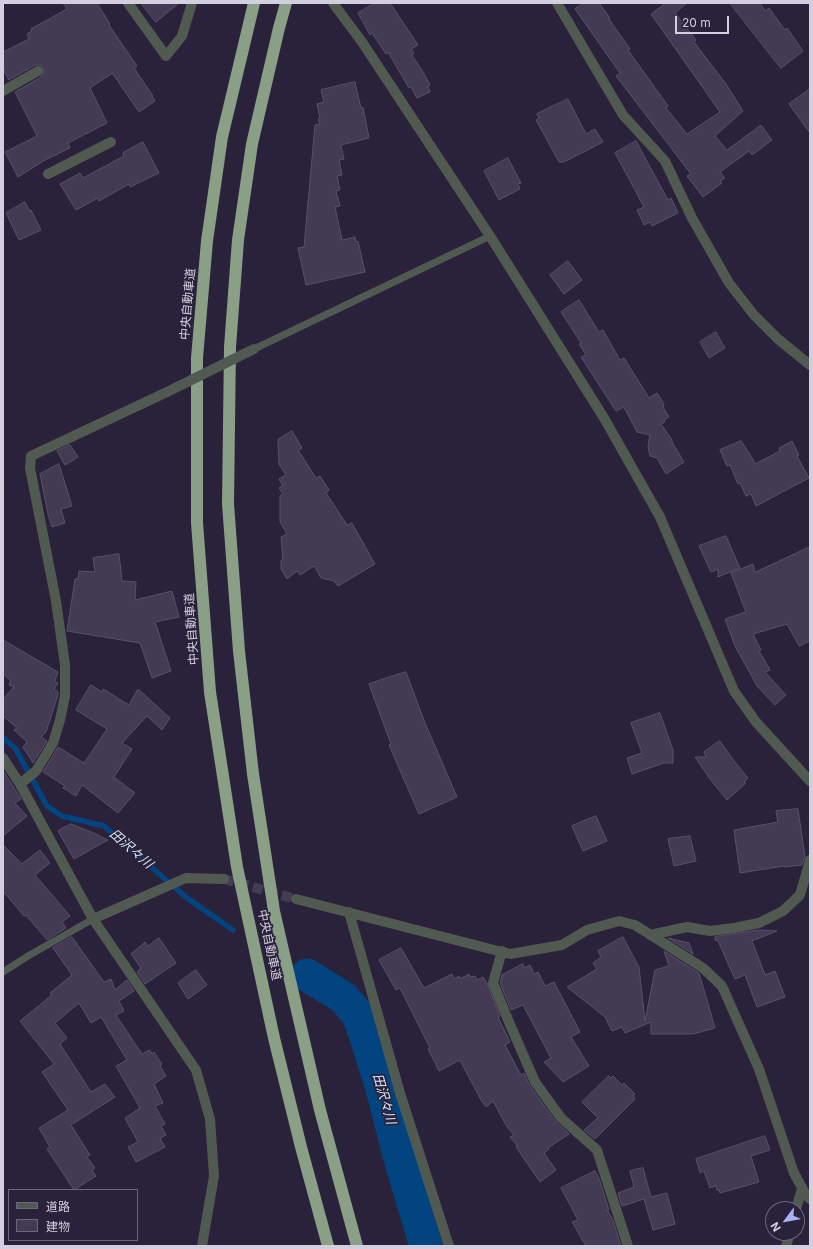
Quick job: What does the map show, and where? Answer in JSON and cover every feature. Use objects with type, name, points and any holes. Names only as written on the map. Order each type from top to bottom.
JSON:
[{"type":"highway","name":"中央自動車道","points":[[254,3],[222,137],[207,241],[197,358],[198,523],[210,692],[237,867],[274,1038],[301,1147],[328,1246]]},
{"type":"highway","name":"中央自動車道","points":[[286,3],[252,144],[238,240],[230,347],[228,504],[239,651],[253,774],[274,911],[320,1110],[357,1246]]},
{"type":"street","points":[[128,3],[166,56],[182,36],[192,3]]},
{"type":"street","points":[[333,3],[362,42],[490,236],[604,418],[660,517],[734,692],[756,722],[810,782]]},
{"type":"street","points":[[557,3],[623,114],[665,161],[692,218],[729,283],[754,315],[778,339],[808,360]]},
{"type":"street","points":[[3,91],[38,70]]},
{"type":"street","points":[[48,174],[111,142]]},
{"type":"street","points":[[22,782],[36,771],[52,744],[60,720],[65,696],[65,665],[54,585],[30,468],[31,456],[254,349]]},
{"type":"street","points":[[3,758],[22,782],[93,919],[196,1070],[210,1119],[214,1176],[202,1246]]},
{"type":"street","points":[[650,934],[688,927],[710,931],[759,923],[783,911],[800,895],[810,860]]},
{"type":"street","points":[[93,919],[186,878],[224,879]]},
{"type":"street","points":[[296,898],[510,954],[562,945],[587,930],[619,921],[635,925],[703,968],[722,986],[759,1069],[794,1173],[802,1189],[810,1199]]},
{"type":"street","points":[[350,912],[400,1093],[449,1246]]},
{"type":"street","points":[[502,951],[493,983],[508,1022],[535,1082],[561,1118],[596,1150],[628,1246]]},
{"type":"street","points":[[798,1201],[802,1189]]},
{"type":"lane","points":[[254,349],[490,236]]},
{"type":"lane","points":[[3,972],[93,919]]},
{"type":"building","points":[[63,3],[97,3],[110,24],[109,25],[137,66],[134,68],[155,101],[139,112],[113,74],[111,74],[90,88],[107,123],[68,143],[70,148],[45,160],[18,177],[5,152],[37,136],[15,92],[41,77],[44,71],[41,65],[35,65],[9,80],[3,69],[3,52],[29,39],[27,34],[32,31],[31,29],[67,9]]},
{"type":"building","points":[[141,3],[179,3],[156,22]]},
{"type":"building","points":[[375,3],[390,3],[418,45],[411,49],[414,53],[412,55],[430,85],[428,86],[430,92],[417,98],[411,87],[409,88],[388,52],[386,54],[372,33],[370,35],[358,13]]},
{"type":"building","points":[[584,3],[599,3],[630,49],[628,50],[668,106],[666,108],[687,134],[720,112],[651,14],[666,3],[687,3],[675,13],[696,40],[694,42],[726,84],[743,111],[715,136],[727,150],[761,125],[772,140],[752,155],[749,151],[720,172],[725,178],[720,181],[722,183],[703,197],[687,176],[691,174],[616,76],[620,73],[575,9]]},
{"type":"building","points":[[730,3],[760,3],[765,11],[769,8],[785,30],[787,28],[803,51],[781,68]]},
{"type":"building","points":[[355,82],[361,108],[363,107],[369,138],[341,145],[344,159],[339,160],[342,175],[337,176],[340,190],[336,191],[340,206],[335,207],[342,240],[355,237],[356,242],[358,241],[365,272],[306,285],[298,248],[304,247],[315,125],[320,124],[318,119],[320,118],[317,104],[324,102],[321,90]]},
{"type":"building","points":[[810,89],[810,133],[789,104]]},
{"type":"building","points":[[568,99],[586,134],[595,129],[603,142],[564,162],[559,162],[536,120],[539,118],[537,114]]},
{"type":"building","points":[[636,141],[668,200],[671,198],[678,213],[652,226],[650,222],[644,225],[637,210],[644,207],[615,153]]},
{"type":"building","points":[[143,142],[159,173],[130,187],[129,184],[99,201],[98,198],[76,210],[60,184],[80,173],[83,178],[124,156],[123,153]]},
{"type":"building","points":[[508,158],[521,183],[518,184],[520,189],[499,200],[484,171]]},
{"type":"building","points":[[25,202],[30,211],[31,210],[41,230],[19,240],[6,213]]},
{"type":"building","points":[[568,261],[582,280],[564,294],[550,275]]},
{"type":"building","points":[[579,300],[599,332],[603,330],[620,360],[624,358],[649,398],[657,393],[664,404],[663,407],[669,417],[661,424],[684,462],[666,474],[657,458],[650,456],[648,446],[650,435],[637,432],[624,407],[616,411],[581,357],[586,355],[579,344],[581,343],[561,312]]},
{"type":"building","points":[[716,332],[725,348],[709,358],[700,342]]},
{"type":"building","points":[[292,431],[302,448],[298,450],[316,478],[320,476],[329,490],[326,493],[347,525],[352,523],[375,564],[338,586],[334,581],[321,578],[314,566],[300,575],[297,571],[287,579],[281,569],[281,561],[283,559],[281,537],[287,534],[280,522],[280,496],[283,494],[279,488],[283,486],[279,479],[286,475],[279,464],[278,440]]},
{"type":"building","points":[[741,441],[755,464],[780,451],[779,448],[792,441],[799,455],[797,456],[809,478],[756,506],[751,494],[746,496],[740,483],[738,484],[730,465],[727,466],[720,450]]},
{"type":"building","points":[[70,445],[78,457],[65,465],[57,451]]},
{"type":"building","points":[[59,464],[72,506],[61,509],[65,523],[52,527],[40,474]]},
{"type":"building","points":[[726,536],[740,568],[718,577],[718,569],[711,572],[699,546]]},
{"type":"building","points":[[810,547],[810,641],[799,646],[787,624],[753,634],[761,650],[759,651],[770,670],[765,672],[786,695],[775,705],[757,686],[735,646],[725,619],[746,612],[731,573],[753,564],[755,572]]},
{"type":"building","points":[[119,554],[122,581],[136,582],[135,600],[172,591],[179,617],[155,622],[171,671],[152,678],[140,643],[67,631],[75,579],[78,579],[79,571],[95,572],[93,558]]},
{"type":"building","points":[[3,640],[58,672],[55,681],[58,683],[54,689],[58,692],[58,695],[46,732],[41,737],[47,741],[33,763],[23,747],[27,742],[14,730],[17,728],[3,716],[3,699],[14,687],[9,685],[11,681],[3,674]]},
{"type":"building","points":[[406,672],[425,723],[457,797],[419,814],[389,745],[391,744],[369,684]]},
{"type":"building","points":[[91,685],[102,692],[103,689],[129,705],[138,689],[170,718],[162,730],[147,716],[122,743],[132,749],[114,777],[135,793],[118,813],[82,785],[76,796],[63,788],[65,786],[43,772],[58,747],[84,763],[107,729],[76,710]]},
{"type":"building","points":[[660,713],[673,750],[673,763],[664,763],[632,774],[627,758],[642,753],[631,723]]},
{"type":"building","points":[[720,741],[748,778],[744,782],[746,783],[727,800],[695,757],[706,757],[704,752]]},
{"type":"building","points":[[3,770],[21,799],[15,803],[27,816],[3,836]]},
{"type":"building","points":[[798,809],[805,857],[802,865],[784,866],[740,873],[734,830],[778,822],[776,811]]},
{"type":"building","points":[[596,816],[607,841],[583,851],[572,826]]},
{"type":"building","points":[[71,824],[108,840],[74,859],[58,831]]},
{"type":"building","points":[[690,836],[696,861],[674,866],[668,839]]},
{"type":"building","points":[[3,845],[22,864],[40,850],[50,863],[35,875],[70,916],[62,922],[66,928],[47,940],[3,891]]},
{"type":"building","points":[[759,930],[777,931],[752,941],[765,975],[775,971],[785,997],[757,1007],[745,975],[735,979],[718,941],[715,940],[715,937]]},
{"type":"building","points":[[72,937],[104,982],[111,979],[115,990],[127,980],[134,991],[119,1001],[124,1011],[116,1015],[142,1054],[150,1050],[152,1054],[154,1052],[162,1064],[160,1066],[166,1076],[154,1084],[163,1103],[155,1106],[165,1124],[161,1126],[166,1135],[160,1138],[165,1147],[136,1162],[128,1147],[138,1142],[125,1118],[140,1108],[116,1066],[127,1060],[101,1017],[91,1023],[79,1003],[55,1023],[67,1038],[60,1044],[91,1092],[105,1084],[115,1097],[71,1125],[90,1155],[87,1157],[95,1168],[92,1170],[96,1176],[76,1189],[73,1189],[47,1149],[50,1147],[39,1128],[68,1110],[42,1072],[54,1064],[20,1021],[52,995],[50,993],[72,975],[53,948]]},
{"type":"building","points":[[623,937],[639,967],[645,1021],[655,970],[669,966],[664,951],[699,973],[715,1028],[693,1034],[651,1034],[651,1022],[625,1033],[622,1027],[612,1031],[605,1017],[567,987],[597,969],[593,963],[601,957],[598,951]]},
{"type":"building","points":[[159,938],[176,963],[145,984],[137,972],[141,968],[131,954],[145,942],[148,946]]},
{"type":"building","points":[[668,938],[689,943],[693,954]]},
{"type":"building","points":[[401,948],[424,988],[452,974],[454,979],[459,976],[460,979],[469,974],[470,977],[475,976],[477,980],[483,977],[487,983],[500,1016],[498,1017],[510,1042],[505,1045],[521,1075],[524,1073],[530,1086],[556,1122],[569,1134],[548,1148],[549,1149],[544,1153],[556,1170],[540,1182],[510,1137],[514,1135],[507,1127],[493,1101],[486,1107],[460,1060],[439,1071],[428,1049],[430,1048],[400,988],[396,990],[379,960]]},
{"type":"building","points":[[523,964],[524,968],[530,965],[534,974],[538,972],[545,986],[554,982],[580,1032],[571,1037],[589,1066],[563,1082],[544,1062],[551,1058],[523,1005],[511,1010],[500,983],[502,975]]},
{"type":"building","points":[[196,970],[207,985],[188,999],[178,983]]},
{"type":"building","points":[[609,1076],[611,1078],[613,1076],[622,1085],[624,1083],[635,1094],[633,1096],[635,1099],[595,1139],[584,1130],[598,1118],[582,1102]]},
{"type":"building","points":[[765,1136],[770,1150],[751,1156],[759,1182],[720,1193],[716,1186],[710,1188],[704,1171],[700,1173],[696,1159]]},
{"type":"building","points":[[643,1168],[651,1197],[667,1193],[675,1224],[653,1230],[644,1199],[622,1206],[618,1193],[634,1187],[630,1171]]},
{"type":"building","points":[[595,1171],[600,1181],[609,1210],[607,1210],[613,1220],[621,1246],[586,1246],[572,1222],[578,1220],[561,1188]]},
{"type":"waterway","name":"田沢々川","points":[[3,738],[15,748],[47,806],[62,816],[104,826],[187,898],[233,930]]},
{"type":"waterway","name":"田沢々川","points":[[307,975],[344,998],[358,1015],[381,1085],[401,1162],[426,1246]]},
{"type":"tunnel","points":[[224,879],[296,899]]}]
